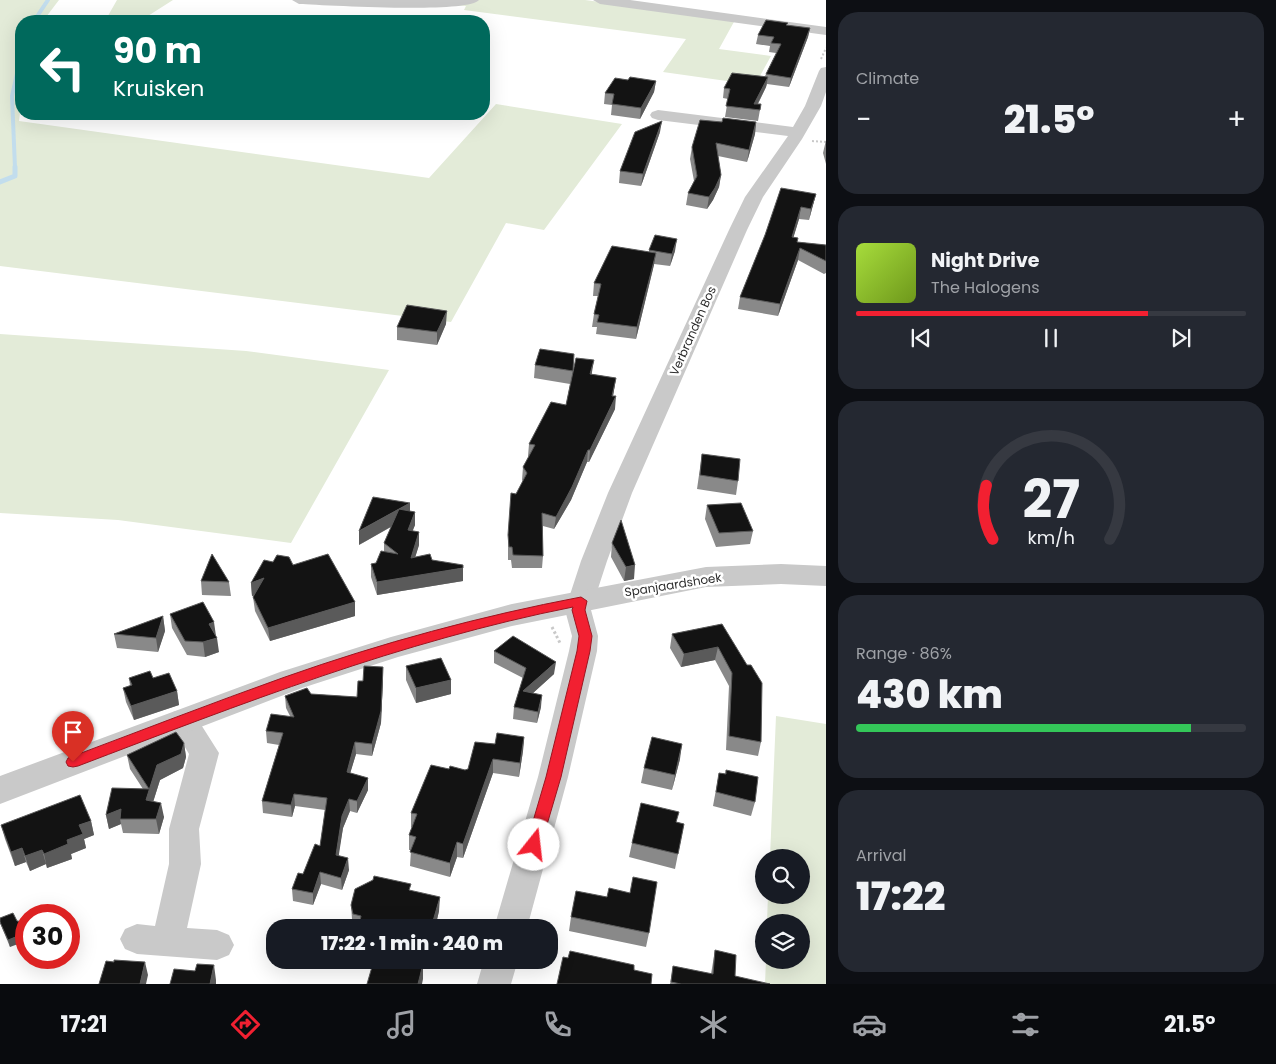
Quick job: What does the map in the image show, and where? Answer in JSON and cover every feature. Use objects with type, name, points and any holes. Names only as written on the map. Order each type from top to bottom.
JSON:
[{"type":"street","points":[[299,0],[440,4],[472,0]]},
{"type":"street","points":[[600,0],[826,31]]},
{"type":"street","name":"Verbranden Bos","points":[[581,601],[620,493],[738,230],[754,198],[798,132],[812,106],[826,71]]},
{"type":"street","points":[[658,115],[798,132]]},
{"type":"street","name":"Spanjaardshoek","points":[[0,790],[290,680],[391,648],[512,615],[706,577],[781,574],[826,576]]},
{"type":"street","points":[[513,919],[554,777],[584,651],[585,636],[578,610],[581,601]]},
{"type":"street","points":[[183,720],[204,753],[184,829],[185,864],[152,940],[217,945]]},
{"type":"street","points":[[494,984],[498,969]]},
{"type":"green space","points":[[0,0],[59,0],[48,15],[15,15],[15,120],[19,121],[429,178],[482,120],[490,120],[490,111],[496,104],[622,124],[544,230],[506,223],[451,322],[0,266]]},
{"type":"green space","points":[[117,0],[173,0],[149,15],[108,15]]},
{"type":"green space","points":[[477,0],[585,0],[735,20],[719,49],[771,56],[755,85],[663,72],[686,39],[464,10],[466,6],[455,5]]},
{"type":"green space","points":[[0,334],[246,351],[389,370],[291,543],[118,520],[0,513]]},
{"type":"green space","points":[[776,716],[826,724],[826,984],[765,984],[766,969],[810,969],[810,914],[767,914],[768,904],[810,904],[810,849],[770,849]]},
{"type":"building","points":[[766,20],[810,28],[791,78],[766,74],[781,44],[771,43],[774,37],[758,35]]},
{"type":"building","points":[[732,73],[768,77],[754,104],[761,104],[760,110],[726,106],[730,89],[724,88]]},
{"type":"building","points":[[630,77],[656,81],[641,108],[612,104],[614,94],[605,93],[615,78],[628,80]]},
{"type":"building","points":[[723,118],[756,122],[749,150],[716,143],[721,175],[715,188],[709,197],[688,193],[697,176],[692,147],[700,120],[722,122]]},
{"type":"building","points":[[662,121],[643,174],[620,171],[635,132]]},
{"type":"building","points":[[781,188],[816,194],[811,209],[801,207],[792,237],[798,238],[797,242],[826,245],[826,261],[800,248],[780,304],[740,297],[765,235]]},
{"type":"building","points":[[655,235],[677,239],[672,254],[649,250]]},
{"type":"building","points":[[612,246],[656,253],[637,327],[597,322],[599,315],[594,314],[601,284],[594,283]]},
{"type":"building","points":[[407,305],[447,311],[437,332],[397,327]]},
{"type":"building","points":[[540,349],[574,354],[573,371],[535,365]]},
{"type":"building","points":[[576,358],[594,360],[590,374],[616,378],[612,396],[616,396],[556,517],[542,513],[543,556],[513,555],[512,547],[509,547],[508,535],[511,493],[516,494],[527,473],[523,467],[535,445],[529,444],[551,402],[566,405]]},
{"type":"building","points":[[702,454],[740,459],[738,481],[700,475]]},
{"type":"building","points":[[373,497],[410,503],[359,531]]},
{"type":"building","points":[[741,503],[753,531],[719,533],[707,505]]},
{"type":"building","points":[[399,509],[415,512],[408,530],[419,532],[411,558],[430,554],[432,560],[463,565],[463,568],[377,582],[371,564],[376,563],[381,551],[398,554],[384,543]]},
{"type":"building","points":[[621,520],[635,565],[626,567],[612,543]]},
{"type":"building","points":[[212,554],[229,582],[201,581]]},
{"type":"building","points":[[328,554],[355,602],[268,628],[253,597],[264,578],[251,583],[264,560],[273,562],[277,555],[289,557],[293,565]]},
{"type":"building","points":[[203,602],[214,622],[209,624],[217,638],[203,642],[185,641],[170,614]]},
{"type":"building","points":[[163,616],[156,638],[114,634]]},
{"type":"building","points":[[722,624],[747,665],[751,665],[762,683],[761,742],[729,736],[732,673],[718,647],[684,654],[672,634]]},
{"type":"building","points":[[513,636],[556,662],[523,691],[542,695],[538,712],[514,707],[526,668],[494,651]]},
{"type":"building","points":[[441,658],[451,680],[416,688],[406,666]]},
{"type":"building","points":[[364,666],[383,667],[381,711],[372,744],[355,742],[347,772],[368,778],[357,801],[349,799],[342,816],[336,855],[348,858],[341,878],[320,872],[313,893],[292,889],[298,873],[303,874],[315,844],[320,846],[327,798],[294,794],[291,805],[262,801],[283,733],[266,731],[271,714],[294,717],[285,696],[307,688],[311,694],[357,697],[358,681],[363,681]]},
{"type":"building","points":[[150,671],[153,678],[169,673],[177,691],[131,706],[123,688],[132,685],[129,678]]},
{"type":"building","points":[[176,732],[184,743],[181,754],[157,765],[146,800],[161,803],[156,819],[120,819],[121,809],[106,815],[112,788],[149,789],[127,755]]},
{"type":"building","points":[[497,733],[524,737],[520,763],[493,759],[463,844],[457,842],[450,863],[410,852],[416,837],[409,835],[417,814],[411,813],[431,765],[449,769],[450,766],[468,769],[475,742],[495,744]]},
{"type":"building","points":[[652,737],[682,744],[675,775],[644,768]]},
{"type":"building","points":[[726,770],[758,777],[755,802],[716,792],[719,773],[726,774]]},
{"type":"building","points":[[80,795],[91,821],[79,825],[83,834],[67,840],[68,844],[44,854],[42,850],[25,856],[22,848],[11,852],[1,825]]},
{"type":"building","points":[[641,803],[679,812],[676,822],[684,824],[678,854],[632,843]]},
{"type":"building","points":[[374,876],[411,884],[409,890],[440,897],[434,919],[360,919],[361,916],[353,914],[351,905],[355,889],[373,880]]},
{"type":"building","points":[[633,877],[657,882],[649,933],[571,917],[576,891],[607,897],[609,888],[630,893]]},
{"type":"building","points":[[13,913],[15,917],[15,937],[8,940],[0,918]]},
{"type":"building","points":[[715,950],[736,955],[735,976],[770,984],[681,984],[671,982],[673,966],[713,974]]},
{"type":"building","points":[[570,951],[634,965],[634,970],[652,974],[651,984],[557,984],[563,957],[568,958]]},
{"type":"building","points":[[114,960],[145,962],[140,984],[99,984],[106,961],[114,962]]},
{"type":"building","points":[[197,964],[214,965],[210,984],[170,984],[174,969],[195,971]]},
{"type":"building","points":[[371,969],[422,969],[418,984],[367,984]]},
{"type":"waterway","points":[[38,15],[48,0]]},
{"type":"waterway","points":[[15,83],[12,96],[15,168]]},
{"type":"waterway","points":[[0,182],[15,176],[15,168]]},
{"type":"route","points":[[73,762],[290,680],[391,648],[512,615],[581,601],[578,610],[585,636],[584,651],[554,777],[534,845]]}]
